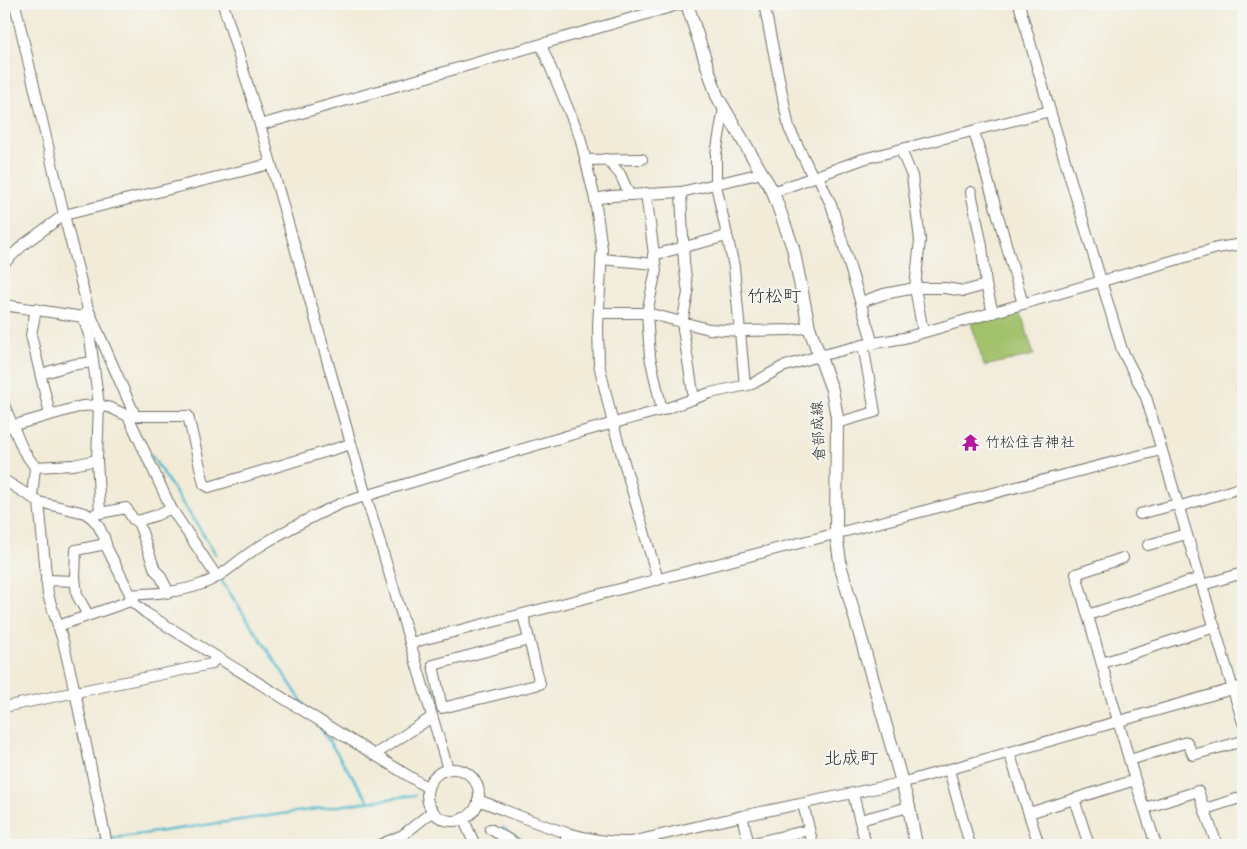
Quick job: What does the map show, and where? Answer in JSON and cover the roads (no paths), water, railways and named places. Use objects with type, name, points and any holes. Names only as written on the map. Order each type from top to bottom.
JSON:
[{"type":"main road","name":"倉部成線","points":[[686,4],[716,96],[773,192],[793,248],[809,327],[832,390],[837,423],[836,534],[841,568],[909,808],[916,845]]},
{"type":"street","points":[[15,4],[64,215],[90,338],[99,405],[97,460],[100,513]]},
{"type":"street","points":[[223,4],[366,496],[448,769]]},
{"type":"street","points":[[260,126],[681,4]]},
{"type":"street","points":[[764,4],[789,128],[832,207],[861,302],[868,345],[875,412],[837,423]]},
{"type":"street","points":[[1019,4],[1082,215],[1100,283],[1122,350],[1146,397],[1215,627],[1238,687],[1243,723]]},
{"type":"street","points":[[541,45],[580,137],[595,199],[599,223],[601,259],[599,364],[613,424],[658,580]]},
{"type":"street","points":[[724,108],[716,154],[716,185],[734,267],[745,386]]},
{"type":"street","points":[[773,192],[863,159],[1050,111]]},
{"type":"street","points":[[974,131],[1023,304]]},
{"type":"street","points":[[901,150],[912,176],[920,240],[915,288],[923,332]]},
{"type":"street","points":[[606,159],[620,174],[629,194]]},
{"type":"street","points":[[586,160],[642,159]]},
{"type":"street","points":[[4,262],[24,244],[64,215],[270,164]]},
{"type":"street","points":[[595,199],[629,194],[681,192],[716,185],[762,172]]},
{"type":"street","points":[[681,192],[688,293],[682,322],[694,399]]},
{"type":"street","points":[[971,192],[982,246],[986,285],[992,313]]},
{"type":"street","points":[[646,193],[656,270],[647,313],[650,357],[662,410]]},
{"type":"street","points":[[601,259],[654,259],[684,246],[727,236]]},
{"type":"street","points":[[58,626],[132,598],[169,593],[203,584],[217,577],[256,549],[310,517],[342,503],[662,410],[710,393],[752,384],[782,367],[819,356],[904,338],[1100,283],[1134,271],[1217,248],[1243,244]]},
{"type":"street","points":[[861,302],[884,294],[915,288],[964,290],[986,285]]},
{"type":"street","points":[[4,305],[35,313],[85,317]]},
{"type":"street","points":[[35,313],[31,335],[50,414]]},
{"type":"street","points":[[599,314],[647,313],[710,329],[740,331],[790,330],[809,327]]},
{"type":"street","points":[[85,317],[133,411],[128,416]]},
{"type":"street","points":[[41,374],[71,364],[92,362]]},
{"type":"street","points":[[4,404],[8,427],[35,467],[35,500],[48,595],[75,692],[106,841]]},
{"type":"street","points":[[8,427],[82,406],[99,405],[128,416],[188,416],[204,484],[209,487],[351,444]]},
{"type":"street","points":[[128,416],[171,508],[217,577]]},
{"type":"street","points":[[410,643],[1161,450]]},
{"type":"street","points":[[35,467],[73,465],[97,460]]},
{"type":"street","points":[[4,480],[35,500],[74,510],[88,516],[98,525],[132,598],[146,613],[428,788]]},
{"type":"street","points":[[1140,514],[1243,487]]},
{"type":"street","points":[[88,516],[126,508],[133,519],[138,521],[171,508]]},
{"type":"street","points":[[138,521],[155,570],[160,575],[169,593]]},
{"type":"street","points":[[1148,545],[1186,534]]},
{"type":"street","points":[[88,616],[77,595],[75,581],[76,550],[106,544]]},
{"type":"street","points":[[1123,558],[1076,574],[1135,780],[1156,845]]},
{"type":"street","points":[[1088,615],[1201,582],[1243,573]]},
{"type":"street","points":[[46,580],[75,581]]},
{"type":"street","points":[[523,615],[540,684],[442,708],[433,665],[529,640]]},
{"type":"street","points":[[1102,663],[1215,627]]},
{"type":"street","points":[[4,707],[211,664],[217,658]]},
{"type":"street","points":[[478,800],[567,833],[617,843],[631,842],[742,816],[901,783],[1238,687]]},
{"type":"street","points":[[374,755],[432,717]]},
{"type":"street","points":[[1130,760],[1187,742],[1193,755],[1243,741]]},
{"type":"street","points":[[1009,752],[1039,845]]},
{"type":"street","points":[[448,769],[462,771],[468,774],[477,786],[478,800],[473,811],[463,818],[450,820],[438,816],[433,811],[428,800],[428,788],[435,776],[448,769]]},
{"type":"street","points":[[949,770],[970,845]]},
{"type":"street","points":[[1029,814],[1135,780]]},
{"type":"street","points":[[1144,808],[1198,791],[1217,845]]},
{"type":"street","points":[[849,845],[865,843],[853,794]]},
{"type":"street","points":[[1205,809],[1243,797]]},
{"type":"street","points":[[1074,799],[1089,845]]},
{"type":"street","points":[[803,804],[813,845]]},
{"type":"street","points":[[860,820],[909,808]]},
{"type":"street","points":[[379,845],[403,835],[433,811]]},
{"type":"street","points":[[742,816],[749,845],[809,830]]},
{"type":"street","points":[[463,818],[475,845]]},
{"type":"street","points":[[490,829],[518,845]]},
{"type":"street","points":[[565,845],[567,833]]},
{"type":"waterway","points":[[4,310],[16,312]]},
{"type":"waterway","points":[[151,455],[216,554]]},
{"type":"waterway","points":[[221,580],[305,706]]},
{"type":"waterway","points":[[319,726],[369,802]]},
{"type":"waterway","points":[[108,839],[415,795]]},
{"type":"waterway","points":[[503,828],[530,845]]},
{"type":"waterway","points":[[70,845],[103,840]]},
{"type":"place","name":"竹松住吉神社","points":[[971,442]]},
{"type":"district","name":"竹松町","points":[[774,296]]},
{"type":"district","name":"北成町","points":[[851,758]]}]
